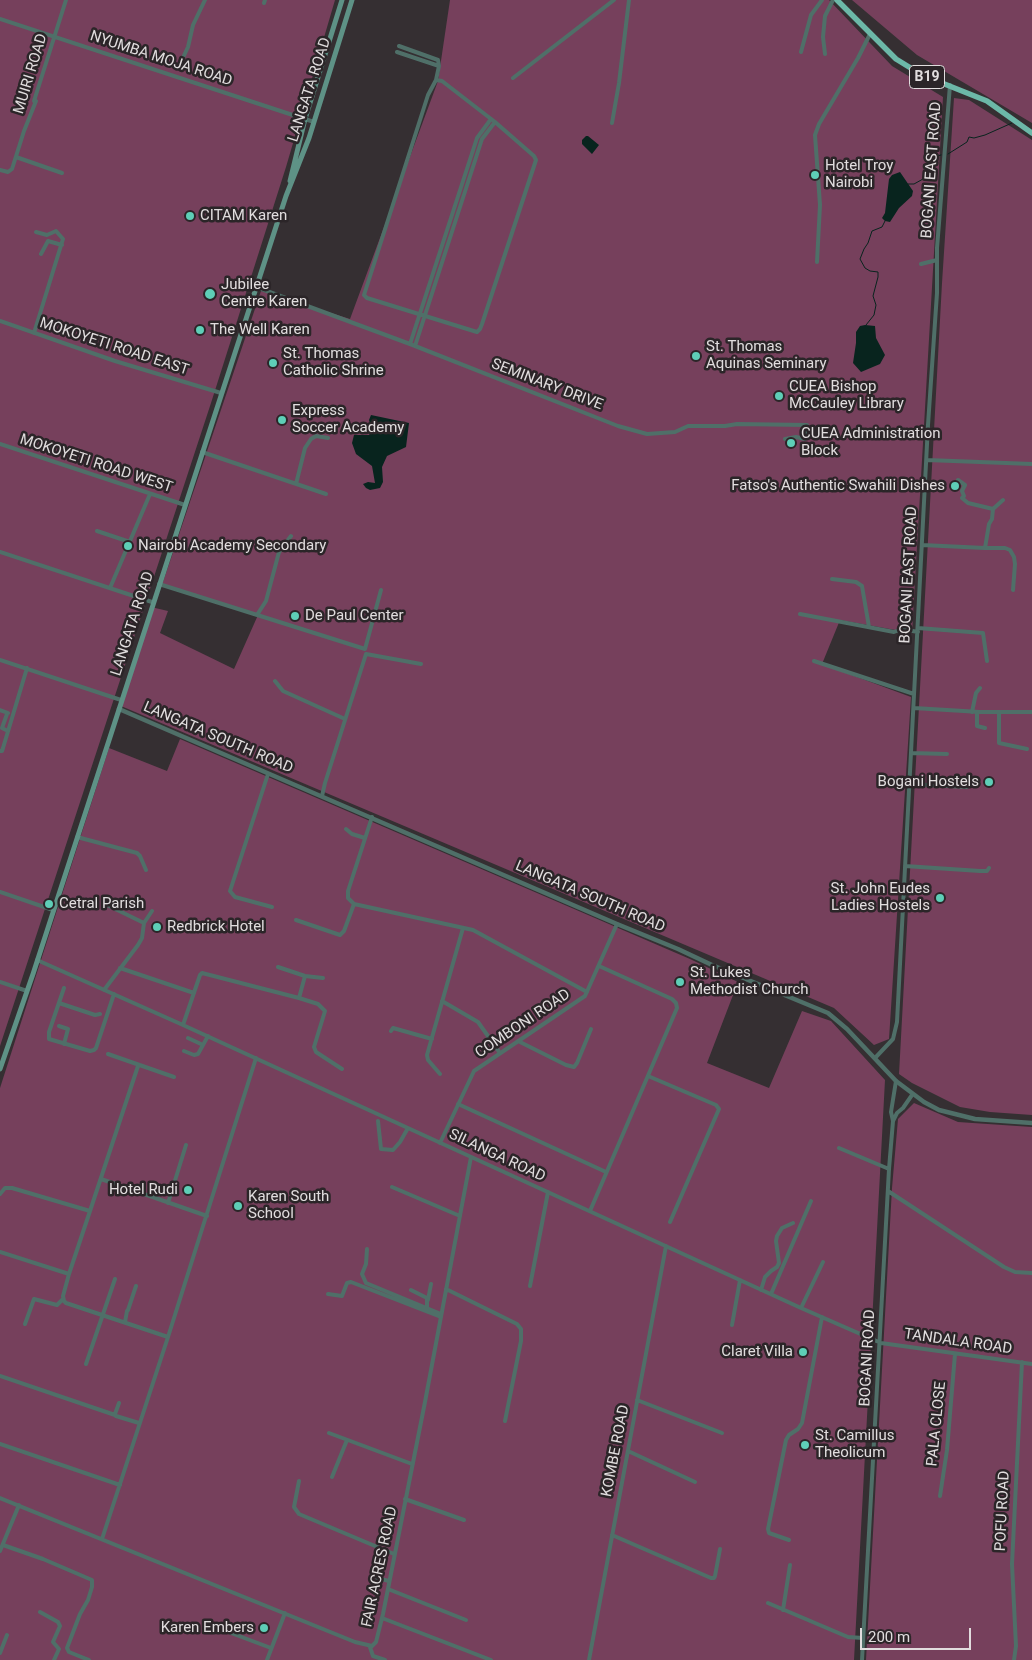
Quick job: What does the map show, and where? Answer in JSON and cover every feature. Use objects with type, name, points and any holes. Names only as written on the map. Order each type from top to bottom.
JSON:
[{"type":"highway","name":"B19","points":[[837,0],[896,59],[910,68],[987,101],[1032,133]]},
{"type":"main road","name":"LANGATA ROAD","points":[[289,187],[305,118],[342,0]]},
{"type":"main road","name":"LANGATA ROAD","points":[[0,1069],[256,286],[289,187],[314,122],[352,0]]},
{"type":"street","name":"MUIRI ROAD","points":[[16,158],[36,101],[34,101],[66,0]]},
{"type":"street","points":[[180,64],[188,47],[193,25],[205,0]]},
{"type":"street","points":[[513,78],[614,0]]},
{"type":"street","points":[[612,123],[629,0]]},
{"type":"street","points":[[801,52],[811,15],[822,0]]},
{"type":"street","points":[[825,54],[823,37],[825,16],[832,0]]},
{"type":"street","name":"NYUMBA MOJA ROAD","points":[[0,19],[314,122]]},
{"type":"street","points":[[817,262],[820,204],[816,135],[819,124],[870,34]]},
{"type":"street","points":[[399,46],[438,60],[439,66],[436,80],[428,95],[364,293],[367,298],[475,332],[480,329],[482,324],[536,160],[534,156],[493,121],[442,81],[436,80]]},
{"type":"street","points":[[397,52],[416,60],[439,66]]},
{"type":"street","name":"BOGANI EAST ROAD","points":[[875,1058],[891,1042],[896,1029],[937,260],[950,85]]},
{"type":"street","points":[[413,345],[482,139],[493,121]]},
{"type":"street","points":[[0,170],[5,172],[11,171],[16,158],[62,173]]},
{"type":"street","points":[[34,333],[63,239],[57,232],[47,235],[36,232]]},
{"type":"street","points":[[41,254],[48,241],[62,245]]},
{"type":"street","points":[[921,264],[937,260]]},
{"type":"street","name":"SEMINARY DRIVE","points":[[256,286],[413,345],[618,426],[647,434],[675,432],[688,426],[725,426],[737,424],[807,425],[805,440],[796,438],[785,439]]},
{"type":"street","name":"MOKOYETI ROAD EAST","points":[[0,321],[116,361],[221,394]]},
{"type":"street","points":[[296,484],[305,448],[311,439],[316,436],[328,438]]},
{"type":"street","name":"MOKOYETI ROAD WEST","points":[[0,444],[185,506]]},
{"type":"street","points":[[202,452],[326,494]]},
{"type":"street","points":[[927,460],[1032,464]]},
{"type":"street","points":[[958,480],[965,485],[962,491],[964,496],[962,498],[968,503],[993,509]]},
{"type":"street","points":[[110,588],[150,494]]},
{"type":"street","points":[[985,548],[993,509],[1002,500]]},
{"type":"street","points":[[97,530],[130,542]]},
{"type":"street","points":[[257,615],[266,601],[279,552],[291,536]]},
{"type":"street","points":[[922,545],[1005,548],[1010,550],[1015,564],[1013,590]]},
{"type":"street","points":[[0,552],[152,602]]},
{"type":"street","points":[[832,579],[856,582],[862,586],[869,627]]},
{"type":"street","points":[[159,584],[365,649],[381,590]]},
{"type":"street","points":[[800,614],[895,632],[902,629],[982,632],[985,636],[987,660]]},
{"type":"street","points":[[322,796],[324,783],[366,654],[421,664]]},
{"type":"street","points":[[0,660],[121,700]]},
{"type":"street","points":[[814,661],[914,694]]},
{"type":"street","points":[[1,753],[27,668]]},
{"type":"street","points":[[275,681],[283,691],[345,719]]},
{"type":"street","points":[[980,688],[976,693],[974,712],[978,727],[985,728]]},
{"type":"street","name":"LANGATA SOUTH ROAD","points":[[119,708],[268,774],[678,949],[712,966],[828,1013],[848,1029],[896,1081],[912,1095],[933,1107],[956,1116],[986,1121],[1032,1123]]},
{"type":"street","points":[[914,708],[999,713],[1032,712]]},
{"type":"street","points":[[0,710],[13,715]]},
{"type":"street","points":[[999,713],[999,744],[1027,748]]},
{"type":"street","points":[[7,714],[2,728],[8,731]]},
{"type":"street","points":[[970,724],[977,724]]},
{"type":"street","points":[[911,753],[947,754]]},
{"type":"street","points":[[268,774],[230,891],[235,897],[272,907]]},
{"type":"street","points":[[909,784],[967,787]]},
{"type":"street","points":[[372,817],[348,891],[348,898],[354,904],[473,930],[587,992]]},
{"type":"street","points":[[346,829],[352,834],[365,838]]},
{"type":"street","points":[[77,837],[137,853],[146,870]]},
{"type":"street","points":[[905,866],[980,871],[987,871],[989,868]]},
{"type":"street","points":[[0,892],[53,910]]},
{"type":"street","points":[[296,920],[340,935],[344,931],[354,904]]},
{"type":"street","points":[[107,905],[144,922]]},
{"type":"street","points":[[104,990],[138,945],[142,938],[144,922],[152,911]]},
{"type":"street","name":"COMBONI ROAD","points":[[440,1143],[474,1070],[580,1000],[587,992],[617,924]]},
{"type":"street","points":[[440,1074],[427,1059],[462,928]]},
{"type":"street","name":"SILANGA ROAD","points":[[37,960],[881,1343]]},
{"type":"street","points":[[590,1211],[676,1014],[676,1003],[672,999],[599,966]]},
{"type":"street","points":[[278,967],[305,976],[323,978]]},
{"type":"street","points":[[120,968],[194,993]]},
{"type":"street","points":[[183,1025],[200,975],[204,973],[299,998],[318,1004],[325,1011],[314,1047],[316,1052],[342,1069]]},
{"type":"street","points":[[299,998],[305,976]]},
{"type":"street","points":[[0,982],[27,991]]},
{"type":"street","points":[[64,988],[48,1036],[51,1041],[90,1051],[95,1050],[114,994]]},
{"type":"street","points":[[442,1001],[478,1022],[500,1053]]},
{"type":"street","points":[[59,1003],[95,1015],[100,1014]]},
{"type":"street","points":[[59,1026],[68,1029],[64,1044]]},
{"type":"street","points":[[390,1031],[393,1028],[432,1039]]},
{"type":"street","points":[[518,1041],[550,1058],[574,1067],[591,1029]]},
{"type":"street","points":[[184,1051],[197,1055],[208,1036]]},
{"type":"street","points":[[188,1038],[203,1045]]},
{"type":"street","points":[[108,1054],[174,1077]]},
{"type":"street","points":[[102,1539],[256,1058]]},
{"type":"street","points":[[25,1324],[34,1299],[57,1305],[63,1299],[69,1274],[138,1066]]},
{"type":"street","points":[[648,1076],[716,1105],[719,1109],[670,1222]]},
{"type":"street","name":"BOGANI ROAD","points":[[862,1660],[893,1120],[891,1112],[896,1081]]},
{"type":"street","points":[[893,1120],[912,1095]]},
{"type":"street","points":[[458,1104],[606,1172]]},
{"type":"street","points":[[378,1121],[381,1150],[393,1150],[408,1128]]},
{"type":"street","points":[[168,1202],[186,1145]]},
{"type":"street","points":[[839,1148],[889,1169]]},
{"type":"street","name":"FAIR ACRES ROAD","points":[[0,1498],[370,1647],[376,1642],[388,1589],[471,1157]]},
{"type":"street","points":[[101,1179],[206,1216]]},
{"type":"street","points":[[392,1187],[460,1216]]},
{"type":"street","points":[[0,1194],[5,1188],[12,1188],[90,1211]]},
{"type":"street","points":[[888,1191],[1004,1267],[1015,1272],[1032,1273]]},
{"type":"street","points":[[530,1286],[548,1192]]},
{"type":"street","points":[[771,1294],[811,1201]]},
{"type":"street","points":[[761,1290],[766,1277],[779,1263],[777,1236],[782,1228],[792,1223]]},
{"type":"street","name":"KOMBE ROAD","points":[[589,1660],[666,1246]]},
{"type":"street","points":[[367,1249],[366,1264],[362,1274],[366,1282],[441,1315]]},
{"type":"street","points":[[0,1252],[69,1274]]},
{"type":"street","points":[[801,1308],[823,1262]]},
{"type":"street","points":[[86,1364],[115,1279]]},
{"type":"street","points":[[732,1324],[740,1280]]},
{"type":"street","points":[[328,1294],[342,1296],[347,1283],[351,1282],[441,1315]]},
{"type":"street","points":[[427,1308],[431,1284]]},
{"type":"street","points":[[124,1322],[136,1286]]},
{"type":"street","points":[[411,1290],[428,1300]]},
{"type":"street","points":[[446,1290],[517,1324],[522,1329],[522,1338],[505,1421]]},
{"type":"street","points":[[63,1299],[66,1303],[168,1337]]},
{"type":"street","points":[[789,1540],[769,1533],[768,1529],[786,1440],[802,1423],[822,1317]]},
{"type":"street","name":"TANDALA ROAD","points":[[881,1343],[1032,1364]]},
{"type":"street","name":"PALA CLOSE","points":[[940,1496],[947,1450],[955,1354]]},
{"type":"street","name":"POFU ROAD","points":[[1014,1660],[1016,1646],[1012,1564],[1022,1362]]},
{"type":"street","points":[[0,1376],[139,1423]]},
{"type":"street","points":[[637,1400],[722,1433]]},
{"type":"street","points":[[115,1415],[119,1403]]},
{"type":"street","points":[[329,1433],[412,1464]]},
{"type":"street","points":[[332,1476],[348,1440]]},
{"type":"street","points":[[0,1444],[120,1485]]},
{"type":"street","points":[[628,1451],[694,1482]]},
{"type":"street","points":[[299,1480],[294,1507],[299,1514],[394,1554]]},
{"type":"street","points":[[405,1499],[464,1520]]},
{"type":"street","points":[[0,1551],[19,1505]]},
{"type":"street","points":[[612,1535],[711,1578],[716,1576],[720,1549]]},
{"type":"street","points":[[2,1545],[78,1573],[93,1581],[88,1600],[80,1614],[67,1648],[69,1652],[89,1660]]},
{"type":"street","points":[[783,1610],[790,1565]]},
{"type":"street","points":[[377,1578],[389,1581]]},
{"type":"street","points":[[388,1589],[466,1620]]},
{"type":"street","points":[[768,1603],[848,1637],[863,1638]]},
{"type":"street","points":[[40,1612],[58,1622],[60,1626],[53,1642],[59,1648],[54,1660]]},
{"type":"street","points":[[267,1660],[285,1613]]},
{"type":"street","points":[[382,1618],[491,1660]]},
{"type":"street","points":[[222,1630],[271,1648]]},
{"type":"street","points":[[0,1653],[7,1635]]},
{"type":"street","points":[[370,1647],[372,1654],[386,1660]]},
{"type":"shaded area","points":[[0,0],[335,0],[286,167],[211,403],[0,1046]]},
{"type":"shaded area","points":[[450,0],[829,0],[892,66],[943,97],[912,633],[840,620],[822,664],[911,697],[889,1039],[874,1045],[834,1008],[121,706],[151,607],[168,611],[160,633],[234,669],[258,615],[162,585],[261,291],[350,319],[438,81]]},
{"type":"shaded area","points":[[852,0],[1032,0],[1032,123],[917,55]]},
{"type":"shaded area","points":[[954,98],[969,100],[1032,140],[1032,1115],[990,1112],[960,1107],[912,1083],[899,1074],[942,283]]},
{"type":"shaded area","points":[[586,136],[599,145],[592,154],[582,144],[582,140]]},
{"type":"shaded area","points":[[900,172],[913,191],[912,196],[899,208],[890,222],[885,221],[882,218],[885,213],[889,179],[892,175]]},
{"type":"shaded area","points":[[860,326],[875,326],[876,338],[885,355],[880,364],[861,372],[853,363],[856,332]]},
{"type":"shaded area","points":[[371,415],[409,423],[406,447],[387,456],[382,467],[383,482],[380,488],[370,490],[363,484],[368,482],[375,483],[372,466],[356,454],[352,443],[354,435],[369,435],[372,431],[369,420]]},
{"type":"shaded area","points":[[180,739],[690,959],[738,982],[707,1063],[769,1088],[802,1011],[831,1021],[885,1080],[854,1660],[0,1660],[0,1088],[109,748],[167,771]]},
{"type":"shaded area","points":[[914,1103],[958,1122],[1032,1127],[1032,1660],[866,1660],[892,1188],[898,1119]]},
{"type":"waterway","points":[[948,154],[967,142],[969,137],[974,138],[985,135],[1012,123]]},
{"type":"waterway","points":[[908,184],[914,184],[923,179],[926,176],[926,168],[933,163],[937,156],[941,155]]},
{"type":"waterway","points":[[866,325],[874,315],[876,305],[873,296],[878,272],[865,268],[860,259],[872,231],[882,227],[885,221]]},
{"type":"place","name":"Hotel Troy Nairobi","points":[[815,175]]},
{"type":"place","name":"CITAM Karen","points":[[190,216]]},
{"type":"place","name":"Jubilee Centre Karen","points":[[210,294]]},
{"type":"place","name":"The Well Karen","points":[[200,330]]},
{"type":"place","name":"St. Thomas Aquinas Seminary","points":[[696,356]]},
{"type":"place","name":"St. Thomas Catholic Shrine","points":[[273,363]]},
{"type":"place","name":"CUEA Bishop McCauley Library","points":[[779,396]]},
{"type":"place","name":"Express Soccer Academy","points":[[282,420]]},
{"type":"place","name":"CUEA Administration Block","points":[[791,443]]},
{"type":"place","name":"Fatso's Authentic Swahili Dishes","points":[[955,486]]},
{"type":"place","name":"Nairobi Academy Secondary","points":[[128,546]]},
{"type":"place","name":"De Paul Center","points":[[295,616]]},
{"type":"place","name":"Bogani Hostels","points":[[989,782]]},
{"type":"place","name":"St. John Eudes Ladies Hostels","points":[[940,898]]},
{"type":"place","name":"Cetral Parish","points":[[49,904]]},
{"type":"place","name":"Redbrick Hotel","points":[[157,927]]},
{"type":"place","name":"St. Lukes Methodist Church","points":[[680,982]]},
{"type":"place","name":"Hotel Rudi","points":[[188,1190]]},
{"type":"place","name":"Karen South School","points":[[238,1206]]},
{"type":"place","name":"Claret Villa","points":[[803,1352]]},
{"type":"place","name":"St. Camillus Theolicum","points":[[805,1445]]},
{"type":"place","name":"Karen Embers","points":[[264,1628]]}]
